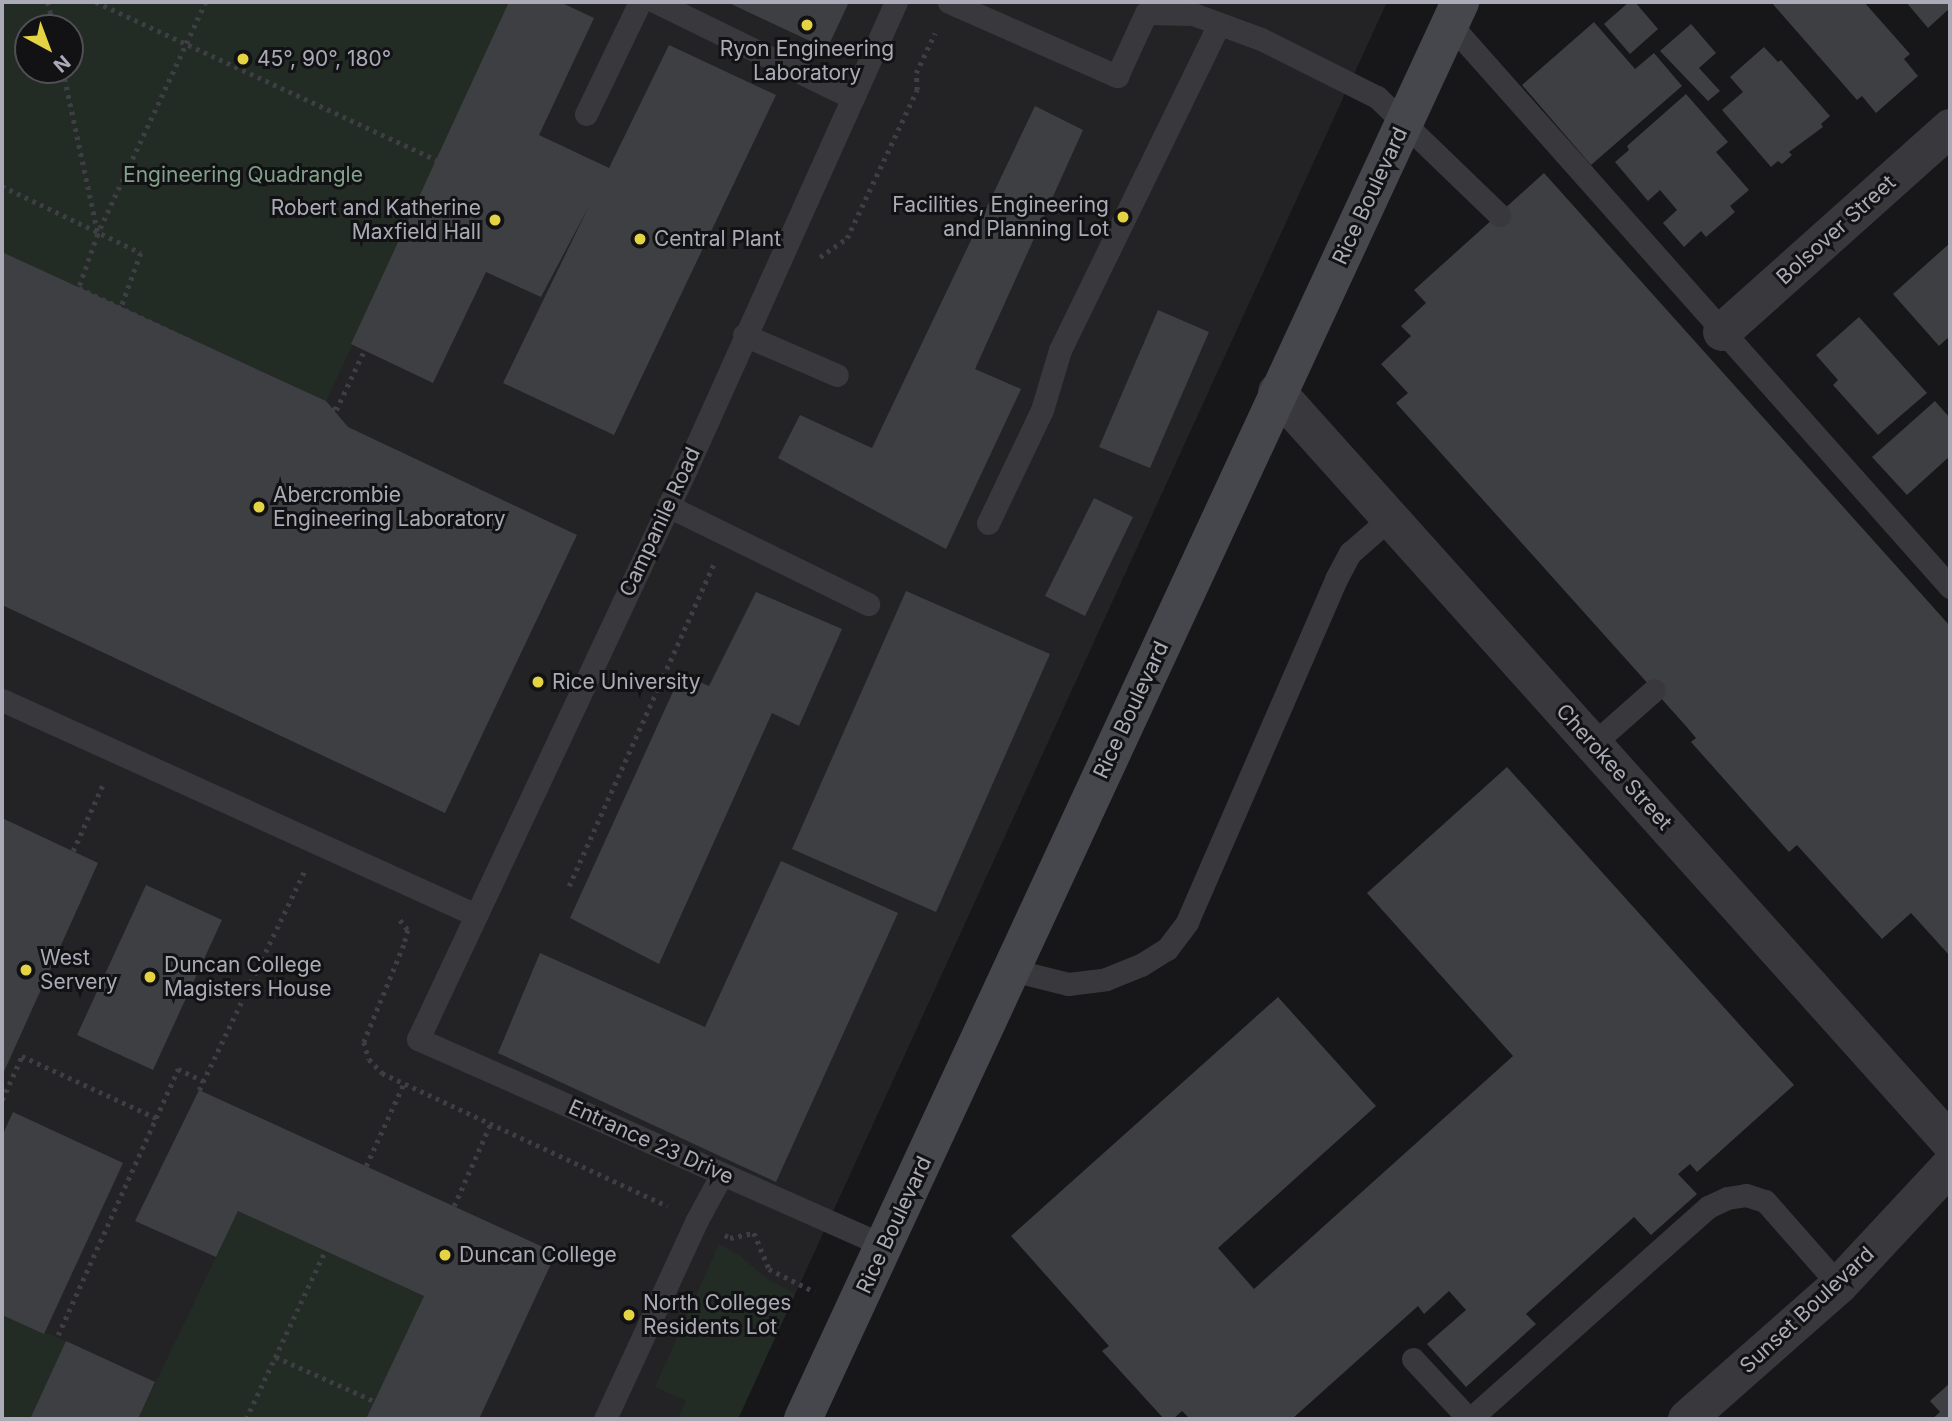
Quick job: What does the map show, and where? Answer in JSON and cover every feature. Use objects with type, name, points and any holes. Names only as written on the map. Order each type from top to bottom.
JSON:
[{"type":"main road","name":"Rice Boulevard","points":[[803,1419],[1455,13]]},
{"type":"street","name":"Bolsover Street","points":[[1723,332],[1950,128]]},
{"type":"street","name":"Cherokee Street","points":[[1277,392],[1950,1142]]},
{"type":"street","name":"Sunset Boulevard","points":[[1696,1416],[1839,1286],[1950,1166]]},
{"type":"lane","points":[[586,114],[640,2]]},
{"type":"lane","points":[[656,2],[852,98]]},
{"type":"lane","name":"Campanile Road","points":[[418,1039],[474,914],[668,506],[896,2]]},
{"type":"lane","points":[[949,2],[1117,76],[1146,13],[1193,14],[1261,39],[1377,97],[1499,215]]},
{"type":"lane","points":[[1455,13],[1723,332],[1950,587]]},
{"type":"lane","points":[[988,523],[1042,410],[1060,350],[1219,24]]},
{"type":"lane","points":[[744,335],[837,375]]},
{"type":"lane","points":[[668,506],[868,604]]},
{"type":"lane","points":[[1012,970],[1068,984],[1106,979],[1141,965],[1167,949],[1187,922],[1336,579],[1350,553],[1390,518]]},
{"type":"lane","points":[[1593,744],[1654,690]]},
{"type":"lane","points":[[2,700],[474,914]]},
{"type":"lane","name":"Entrance 23 Drive","points":[[418,1039],[885,1246]]},
{"type":"lane","points":[[605,1419],[697,1220],[722,1174]]},
{"type":"lane","points":[[1413,1359],[1469,1419],[1708,1207],[1727,1198],[1746,1195],[1765,1201],[1839,1286]]},
{"type":"path","points":[[96,2],[451,167]]},
{"type":"path","points":[[206,2],[98,234],[79,288],[336,410],[530,2]]},
{"type":"path","points":[[816,267],[821,255],[846,238],[917,90],[916,73],[949,2]]},
{"type":"path","points":[[66,84],[98,234]]},
{"type":"path","points":[[2,186],[141,253],[121,308]]},
{"type":"path","points":[[569,886],[714,562],[690,550],[689,545],[703,523]]},
{"type":"path","points":[[73,851],[106,778]]},
{"type":"path","points":[[200,1090],[305,872]]},
{"type":"path","points":[[2,1100],[22,1056],[156,1118]]},
{"type":"path","points":[[58,1335],[178,1069],[204,1081]]},
{"type":"path","points":[[366,1166],[403,1085]]},
{"type":"path","points":[[454,1206],[490,1125]]},
{"type":"path","points":[[246,1419],[325,1251]]},
{"type":"path","points":[[276,1357],[374,1401]]},
{"type":"shaded area","name":"Rice University","points":[[2,2],[1387,2],[738,1419],[2,1419]]},
{"type":"green space","name":"Engineering Quadrangle","points":[[2,2],[514,2],[326,401],[2,252]]},
{"type":"green space","points":[[238,1211],[424,1296],[366,1419],[138,1419]]},
{"type":"green space","points":[[719,1244],[739,1255],[766,1278],[795,1294],[738,1419],[678,1419],[686,1401],[655,1387]]},
{"type":"green space","points":[[2,1315],[66,1341],[30,1419],[2,1419]]},
{"type":"building","points":[[509,2],[560,2],[594,18],[539,135],[609,168],[669,45],[776,95],[614,435],[503,383],[589,206],[541,297],[486,272],[433,383],[351,344]]},
{"type":"building","name":"Ryon Engineering Laboratory","points":[[727,2],[849,2],[827,49]]},
{"type":"building","points":[[1629,2],[1635,2],[1658,29],[1630,54],[1604,24]]},
{"type":"building","points":[[1771,2],[1864,2],[1910,54],[1904,59],[1918,76],[1876,113],[1862,96],[1857,100]]},
{"type":"building","points":[[1906,2],[1950,2],[1950,8],[1928,28]]},
{"type":"building","points":[[1594,22],[1635,69],[1654,53],[1682,86],[1591,165],[1522,85]]},
{"type":"building","points":[[1691,24],[1716,53],[1699,68],[1720,91],[1708,101],[1660,51]]},
{"type":"building","points":[[1764,47],[1778,62],[1781,60],[1830,116],[1821,124],[1823,127],[1789,152],[1792,155],[1782,164],[1778,161],[1771,167],[1722,110],[1743,92],[1730,77]]},
{"type":"building","points":[[1686,94],[1728,142],[1716,152],[1749,190],[1730,206],[1735,212],[1706,237],[1701,231],[1684,247],[1663,223],[1677,210],[1660,190],[1648,201],[1615,162],[1629,150],[1627,146]]},
{"type":"building","points":[[1035,106],[1083,130],[975,369],[1021,389],[946,549],[778,458],[800,415],[872,448]]},
{"type":"building","points":[[1544,173],[1950,626],[1950,956],[1911,913],[1882,939],[1797,845],[1789,852],[1691,742],[1696,738],[1685,725],[1396,403],[1408,393],[1381,364],[1411,336],[1401,326],[1426,303],[1414,290]]},
{"type":"building","points":[[1950,243],[1950,336],[1939,346],[1893,294]]},
{"type":"building","name":"Abercrombie Engineering Laboratory","points":[[2,252],[326,401],[348,427],[577,535],[445,813],[2,605]]},
{"type":"building","points":[[1158,310],[1209,332],[1150,468],[1099,447]]},
{"type":"building","points":[[1859,317],[1927,393],[1878,435],[1833,385],[1838,380],[1816,355]]},
{"type":"building","points":[[1935,401],[1950,418],[1950,456],[1907,495],[1872,457]]},
{"type":"building","points":[[1094,498],[1133,517],[1085,616],[1045,596]]},
{"type":"building","points":[[906,591],[1050,654],[936,912],[792,849]]},
{"type":"building","points":[[756,592],[842,629],[799,726],[772,713],[659,964],[570,918],[681,674],[709,686]]},
{"type":"building","points":[[1507,767],[1794,1085],[1697,1172],[1690,1164],[1678,1174],[1697,1194],[1651,1235],[1634,1217],[1526,1314],[1536,1324],[1466,1387],[1427,1344],[1466,1310],[1449,1291],[1424,1314],[1418,1306],[1292,1419],[1190,1419],[1182,1411],[1173,1419],[1164,1419],[1102,1351],[1109,1346],[1011,1236],[1278,997],[1376,1106],[1218,1248],[1254,1289],[1513,1056],[1367,893]]},
{"type":"building","name":"West Servery","points":[[2,818],[98,863],[2,1076]]},
{"type":"building","points":[[781,861],[898,913],[776,1182],[498,1053],[540,953],[705,1027]]},
{"type":"building","name":"Duncan College Magisters House","points":[[146,885],[222,920],[153,1070],[77,1035]]},
{"type":"building","name":"Duncan College","points":[[199,1090],[556,1253],[479,1419],[366,1419],[424,1296],[238,1211],[216,1257],[135,1221]]},
{"type":"building","points":[[13,1112],[123,1163],[44,1334],[2,1315],[2,1136]]},
{"type":"building","points":[[66,1341],[155,1382],[138,1419],[30,1419]]},
{"type":"building","points":[[1950,1383],[1950,1419],[1932,1419],[1940,1412],[1930,1401]]},
{"type":"place","name":"Ryon Engineering Laboratory","points":[[807,25]]},
{"type":"place","name":"45°, 90°, 180°","points":[[243,59]]},
{"type":"place","name":"Facilities, Engineering and Planning Lot","points":[[1123,217]]},
{"type":"place","name":"Robert and Katherine Maxfield Hall","points":[[495,220]]},
{"type":"place","name":"Central Plant","points":[[640,239]]},
{"type":"place","name":"Abercrombie Engineering Laboratory","points":[[259,507]]},
{"type":"place","name":"Rice University","points":[[538,682]]},
{"type":"place","name":"West Servery","points":[[26,970]]},
{"type":"place","name":"Duncan College Magisters House","points":[[150,977]]},
{"type":"place","name":"Duncan College","points":[[445,1255]]},
{"type":"place","name":"North Colleges Residents Lot","points":[[629,1315]]}]
